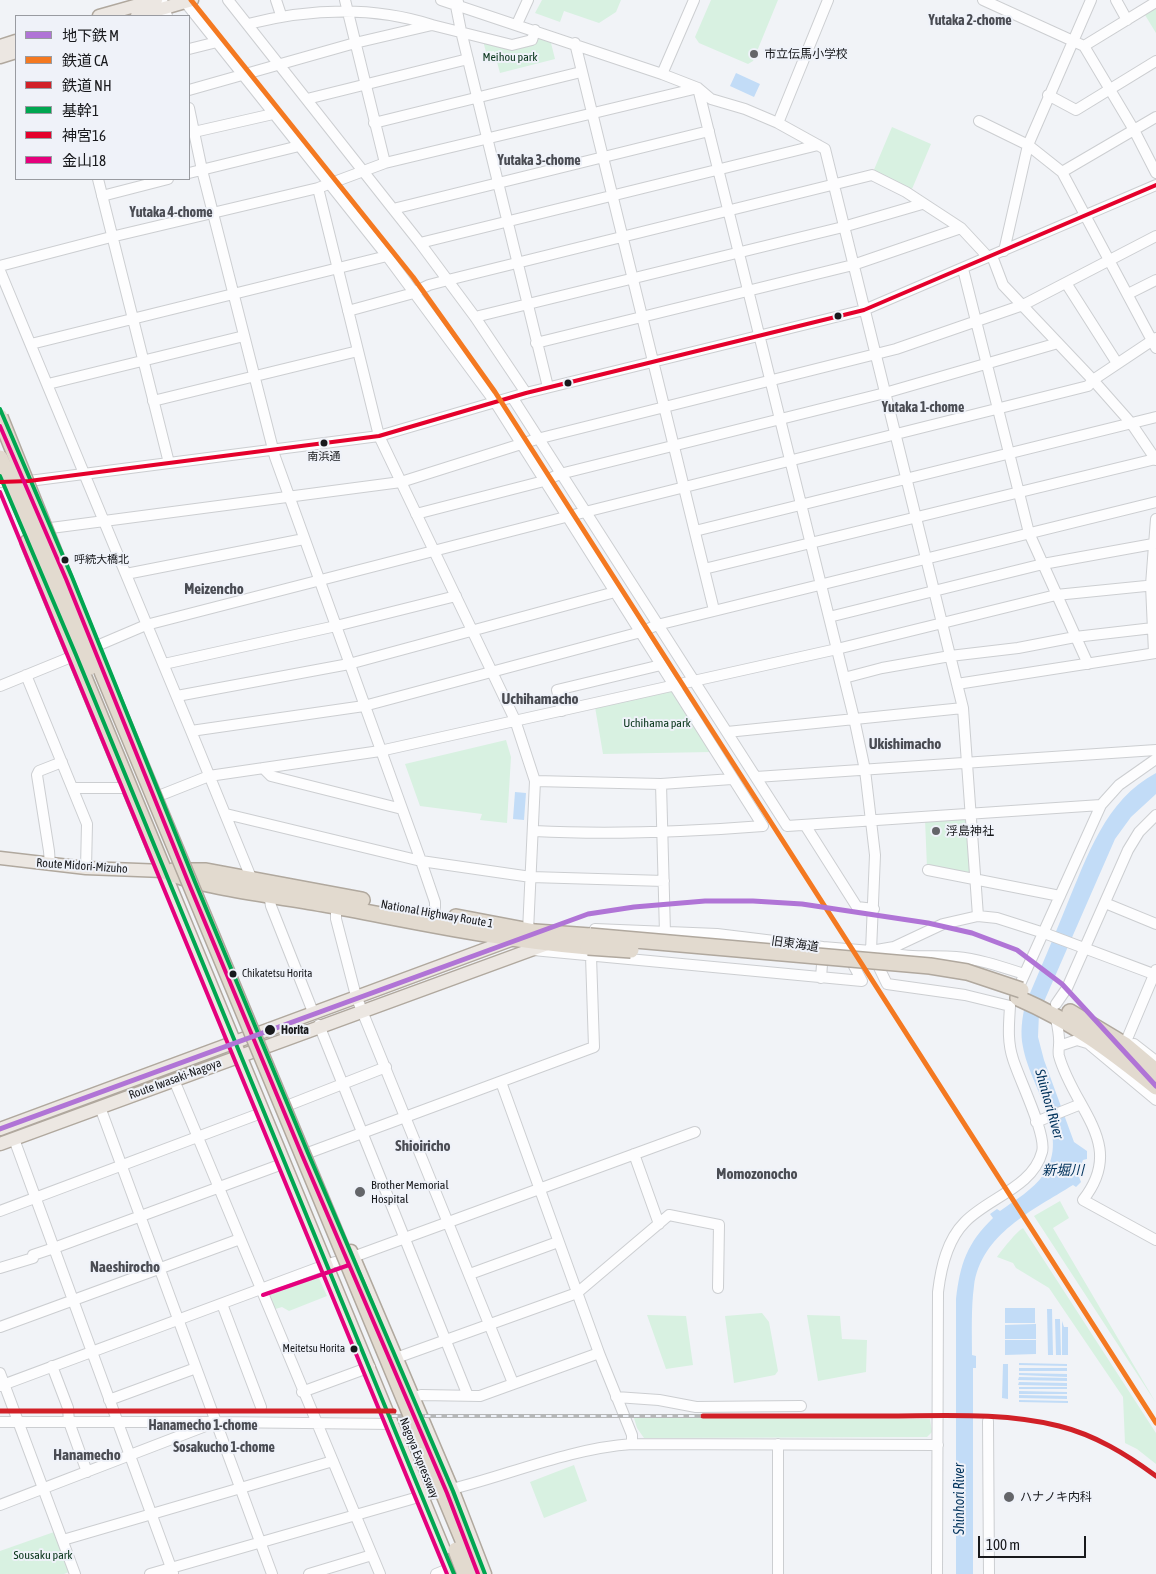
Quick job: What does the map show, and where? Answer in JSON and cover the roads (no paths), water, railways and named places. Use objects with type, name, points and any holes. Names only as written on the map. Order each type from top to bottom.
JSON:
[{"type":"highway","points":[[0,409],[28,481],[72,577],[193,876]]},
{"type":"highway","name":"Nagoya Expressway","points":[[0,417],[104,674],[477,1574]]},
{"type":"highway","points":[[0,441],[51,560],[72,577]]},
{"type":"highway","name":"Nagoya Expressway","points":[[0,458],[167,849],[457,1572]]},
{"type":"highway","points":[[1,480],[76,655],[164,871],[193,876]]},
{"type":"highway","name":"National Highway Route 1","points":[[193,876],[206,870],[531,931],[590,946]]},
{"type":"highway","name":"National Highway Route 1","points":[[193,876],[269,894],[547,944],[927,974],[979,985],[1056,1010],[1125,1045],[1156,1071]]},
{"type":"highway","name":"National Highway Route 1","points":[[1056,1010],[1156,1087]]},
{"type":"main road","points":[[107,14],[188,1]]},
{"type":"main road","points":[[140,15],[162,6]]},
{"type":"main road","points":[[0,46],[15,41]]},
{"type":"main road","points":[[0,57],[15,52]]},
{"type":"main road","name":"Route Midori-Mizuho","points":[[0,858],[86,868],[164,871]]},
{"type":"main road","points":[[164,871],[328,1264],[422,1496],[457,1572]]},
{"type":"main road","points":[[193,876],[308,1153],[453,1490],[484,1574]]},
{"type":"main road","name":"Route Iwasaki-Nagoya","points":[[0,1129],[514,939],[531,931]]},
{"type":"main road","name":"Route Iwasaki-Nagoya","points":[[0,1144],[319,1025],[547,944]]},
{"type":"street","points":[[228,0],[280,63],[420,243],[448,280],[526,393]]},
{"type":"street","points":[[276,0],[281,16]]},
{"type":"street","points":[[441,0],[457,3],[662,74],[698,88],[711,99],[745,109],[778,123],[825,149],[963,708],[978,916]]},
{"type":"street","points":[[517,24],[528,0]]},
{"type":"street","points":[[662,74],[694,0]]},
{"type":"street","points":[[778,123],[828,0]]},
{"type":"street","points":[[983,0],[1084,46],[1134,130],[1156,173]]},
{"type":"street","points":[[1004,251],[1028,145],[1072,39],[1091,0]]},
{"type":"street","points":[[1116,0],[1127,20]]},
{"type":"street","points":[[188,1],[243,76],[416,292],[495,402],[763,826],[662,833],[594,834],[534,831]]},
{"type":"street","points":[[1084,46],[1156,2]]},
{"type":"street","points":[[457,3],[461,31],[548,388]]},
{"type":"street","points":[[248,24],[281,16],[346,5],[461,31],[512,45],[532,40],[535,30]]},
{"type":"street","points":[[346,5],[385,163]]},
{"type":"street","points":[[190,90],[243,76],[280,63],[432,25]]},
{"type":"street","points":[[0,41],[15,36]]},
{"type":"street","points":[[190,49],[217,42]]},
{"type":"street","points":[[574,44],[714,610]]},
{"type":"street","points":[[0,62],[15,58]]},
{"type":"street","points":[[307,99],[468,59]]},
{"type":"street","points":[[1048,95],[1076,110],[1156,61]]},
{"type":"street","points":[[374,123],[581,72]]},
{"type":"street","points":[[0,266],[111,236],[318,188],[328,182],[385,163],[698,88]]},
{"type":"street","points":[[698,88],[802,505],[865,770],[875,855],[871,951],[887,984],[966,995],[1010,1006]]},
{"type":"street","points":[[190,113],[202,170],[273,450],[421,861],[435,902],[434,913]]},
{"type":"street","points":[[194,132],[273,114]]},
{"type":"street","points":[[1062,172],[1156,117]]},
{"type":"street","points":[[99,645],[146,625],[584,512],[895,436],[1088,386],[1093,380],[1117,363],[1155,342],[1062,172],[1028,145],[979,121]]},
{"type":"street","points":[[393,210],[709,131]]},
{"type":"street","points":[[420,243],[818,145]]},
{"type":"street","points":[[190,173],[299,146]]},
{"type":"street","points":[[348,311],[416,292],[429,285],[517,262],[872,175],[906,192],[960,228],[990,256],[1003,285],[1131,423],[1156,459],[704,569]]},
{"type":"street","points":[[98,180],[131,319],[169,463]]},
{"type":"street","points":[[102,196],[164,180]]},
{"type":"street","points":[[1,480],[28,481],[379,436],[526,393],[864,310],[1156,185]]},
{"type":"street","points":[[318,188],[379,436],[515,720],[535,781],[531,931]]},
{"type":"street","points":[[474,317],[843,227],[922,204]]},
{"type":"street","points":[[536,343],[853,265],[960,228]]},
{"type":"street","points":[[51,528],[401,482],[523,445],[537,439],[875,355],[1023,306],[1156,236]]},
{"type":"street","points":[[31,344],[387,256]]},
{"type":"street","points":[[963,268],[1029,533],[1088,664]]},
{"type":"street","points":[[0,271],[252,880]]},
{"type":"street","points":[[1128,294],[1156,280]]},
{"type":"street","points":[[1066,283],[1117,363]]},
{"type":"street","points":[[48,384],[244,336]]},
{"type":"street","points":[[416,514],[544,481],[560,474],[885,394],[1058,343]]},
{"type":"street","points":[[153,401],[358,351]]},
{"type":"street","points":[[512,397],[537,439],[634,585],[657,625],[787,826],[1101,805]]},
{"type":"street","points":[[695,531],[1156,417]]},
{"type":"street","points":[[191,730],[364,706],[641,632],[657,625],[714,610],[1156,502]]},
{"type":"street","points":[[957,684],[1155,653],[1153,628],[1153,544],[1156,518]]},
{"type":"street","points":[[126,574],[304,539]]},
{"type":"street","points":[[829,617],[1043,564],[1153,544]]},
{"type":"street","points":[[161,795],[209,776],[380,751],[837,649],[1056,595],[1153,585]]},
{"type":"street","points":[[177,696],[349,664],[615,592]]},
{"type":"street","points":[[164,664],[336,626],[456,596]]},
{"type":"street","points":[[844,678],[882,668],[950,656],[1018,648],[1075,636],[1153,628]]},
{"type":"street","points":[[0,686],[76,655]]},
{"type":"street","points":[[562,710],[558,690],[662,665]]},
{"type":"street","points":[[26,675],[87,824],[86,868]]},
{"type":"street","points":[[727,732],[963,708]]},
{"type":"street","points":[[756,777],[1156,750]]},
{"type":"street","points":[[937,1574],[938,1292],[942,1265],[960,1227],[994,1199],[1023,1180],[1036,1167],[1043,1147],[1038,1122],[1010,1049],[1008,1030],[1010,1006],[1045,934],[1087,832],[1101,805],[1119,785],[1156,759]]},
{"type":"street","points":[[50,864],[37,775],[39,771],[62,762]]},
{"type":"street","points":[[263,768],[272,776],[402,809]]},
{"type":"street","points":[[535,781],[661,784],[732,779]]},
{"type":"street","points":[[661,784],[665,933]]},
{"type":"street","points":[[73,788],[122,788],[129,786]]},
{"type":"street","points":[[226,814],[421,861],[531,877],[664,881]]},
{"type":"street","points":[[1156,815],[1139,832],[1128,850],[1082,946],[1067,988],[1056,1010],[1058,1055],[1077,1105],[1097,1138],[1102,1157],[1096,1182],[1083,1200],[1156,1240]]},
{"type":"street","points":[[805,825],[857,907],[874,909]]},
{"type":"street","points":[[928,870],[1060,896]]},
{"type":"street","points":[[269,894],[271,906],[313,1012]]},
{"type":"street","points":[[1104,903],[1156,924]]},
{"type":"street","points":[[336,906],[336,919],[356,996],[491,1324],[513,1383]]},
{"type":"street","name":"旧東海道","points":[[531,931],[547,928],[717,934],[824,948],[871,951],[894,947],[943,924],[978,916],[997,918],[1082,946]]},
{"type":"street","points":[[533,950],[590,946],[820,978],[862,981],[844,949]]},
{"type":"street","points":[[308,1153],[594,1047],[590,946]]},
{"type":"street","points":[[1082,946],[1156,973],[1127,1039]]},
{"type":"street","points":[[820,978],[824,948]]},
{"type":"street","points":[[882,949],[902,954],[957,957],[999,966],[1024,974]]},
{"type":"street","points":[[1067,988],[1068,1002],[1072,1007],[1127,1039],[1156,1060]]},
{"type":"street","points":[[1056,1010],[1085,1013]]},
{"type":"street","points":[[1056,1010],[1087,1043],[1156,1100]]},
{"type":"street","points":[[319,1025],[468,1396]]},
{"type":"street","points":[[1059,1046],[1077,1040],[1087,1043]]},
{"type":"street","points":[[288,1105],[386,1067]]},
{"type":"street","points":[[174,1080],[220,1188],[302,1392],[380,1574]]},
{"type":"street","points":[[500,1082],[599,1353],[632,1435],[632,1444]]},
{"type":"street","points":[[1038,1122],[1077,1105]]},
{"type":"street","points":[[100,1107],[272,1574]]},
{"type":"street","points":[[0,1211],[264,1112]]},
{"type":"street","points":[[2,1385],[328,1264],[353,1257],[695,1132]]},
{"type":"street","points":[[14,1139],[34,1198],[54,1248],[71,1301],[110,1400],[172,1571]]},
{"type":"street","points":[[634,1154],[659,1224]]},
{"type":"street","points":[[0,1268],[33,1258],[33,1256],[54,1248],[285,1163]]},
{"type":"street","points":[[396,1358],[577,1293],[668,1215],[718,1225],[718,1288]]},
{"type":"street","points":[[0,1327],[240,1239]]},
{"type":"street","points":[[470,1274],[558,1242]]},
{"type":"street","points":[[222,1304],[261,1407]]},
{"type":"street","points":[[413,1398],[421,1395],[480,1396],[599,1353]]},
{"type":"street","points":[[52,1366],[68,1408],[69,1422],[87,1472]]},
{"type":"street","points":[[110,1400],[196,1368]]},
{"type":"street","points":[[302,1392],[370,1368]]},
{"type":"street","points":[[0,1373],[2,1385],[18,1422],[75,1574]]},
{"type":"street","points":[[616,1397],[659,1400],[696,1407],[800,1406]]},
{"type":"street","points":[[988,1421],[989,1574]]},
{"type":"street","points":[[0,1422],[393,1424]]},
{"type":"street","points":[[0,1505],[216,1422]]},
{"type":"street","points":[[150,1574],[172,1571],[261,1542],[598,1448],[632,1444],[938,1445]]},
{"type":"street","points":[[778,1444],[778,1574]]},
{"type":"street","points":[[63,1540],[333,1461]]},
{"type":"street","points":[[309,1574],[372,1554]]},
{"type":"street","points":[[436,1574],[457,1572]]},
{"type":"water","points":[[736,73],[760,84],[754,97],[730,86]]},
{"type":"water","name":"新堀川","points":[[1156,773],[1156,794],[1131,817],[1115,839],[1039,1013],[1038,1037],[1044,1060],[1074,1142],[1087,1151],[1087,1159],[1083,1160],[1078,1174],[1081,1182],[1076,1187],[1073,1185],[1042,1204],[1011,1225],[987,1252],[979,1268],[972,1303],[972,1355],[976,1356],[976,1368],[973,1368],[973,1574],[956,1574],[956,1299],[960,1275],[971,1245],[993,1218],[990,1214],[997,1209],[1000,1211],[1040,1180],[1051,1159],[1053,1143],[1046,1111],[1023,1047],[1022,1026],[1025,1005],[1090,850],[1100,831],[1123,798],[1138,784]]},
{"type":"water","points":[[515,792],[526,793],[524,820],[513,819]]},
{"type":"water","points":[[1005,1308],[1035,1308],[1035,1323],[1005,1323]]},
{"type":"water","points":[[1047,1309],[1052,1309],[1053,1355],[1048,1355]]},
{"type":"water","points":[[1055,1319],[1060,1319],[1061,1355],[1056,1355]]},
{"type":"water","points":[[1062,1321],[1064,1327],[1068,1327],[1068,1355],[1062,1355]]},
{"type":"water","points":[[1036,1324],[1036,1339],[1005,1339],[1005,1325]]},
{"type":"water","points":[[1005,1340],[1036,1340],[1036,1354],[1005,1355]]},
{"type":"water","points":[[1019,1363],[1067,1364],[1067,1366],[1019,1365]]},
{"type":"water","points":[[1003,1364],[1008,1364],[1008,1399],[1002,1398]]},
{"type":"water","points":[[1019,1368],[1067,1368],[1067,1371],[1019,1371]]},
{"type":"water","points":[[1019,1373],[1067,1374],[1067,1377],[1019,1375]]},
{"type":"water","points":[[1019,1377],[1067,1378],[1067,1381],[1018,1380]]},
{"type":"water","points":[[1019,1382],[1067,1383],[1067,1386],[1018,1385]]},
{"type":"water","points":[[1019,1387],[1067,1387],[1067,1389],[1019,1389]]},
{"type":"water","points":[[1019,1391],[1067,1392],[1067,1394],[1019,1394]]},
{"type":"water","points":[[1019,1395],[1067,1396],[1067,1399],[1019,1398]]},
{"type":"water","points":[[1019,1400],[1068,1401],[1068,1403],[1019,1402]]},
{"type":"railway","points":[[392,1416],[703,1416]]},
{"type":"metro line","name":"M","points":[[0,1129],[588,914],[634,907],[705,901],[802,904],[928,923],[972,933],[1017,950],[1062,984],[1156,1086]]},
{"type":"rail line","name":"CA","points":[[191,0],[413,277],[495,392],[1156,1423]]},
{"type":"rail line","name":"NH","points":[[0,1411],[394,1411]]},
{"type":"rail line","name":"NH","points":[[703,1416],[951,1415],[1016,1419],[1059,1426],[1098,1440],[1122,1453],[1156,1476]]},
{"type":"place","name":"市立伝馬小学校","points":[[754,54]]},
{"type":"place","name":"南浜通","points":[[324,443]]},
{"type":"place","name":"呼続大橋北","points":[[65,560]]},
{"type":"place","name":"浮島神社","points":[[936,831]]},
{"type":"place","name":"Chikatetsu Horita","points":[[233,974]]},
{"type":"place","name":"Horita","points":[[270,1030]]},
{"type":"place","name":"Brother Memorial Hospital","points":[[360,1192]]},
{"type":"place","name":"Meitetsu Horita","points":[[354,1349]]},
{"type":"place","name":"ハナノキ内科","points":[[1009,1497]]},
{"type":"district","name":"Yutaka 2-chome","points":[[970,21]]},
{"type":"district","name":"Yutaka 3-chome","points":[[539,161]]},
{"type":"district","name":"Yutaka 4-chome","points":[[171,213]]},
{"type":"district","name":"Yutaka 1-chome","points":[[923,408]]},
{"type":"district","name":"Meizencho","points":[[214,589]]},
{"type":"district","name":"Uchihamacho","points":[[540,699]]},
{"type":"district","name":"Ukishimacho","points":[[905,744]]},
{"type":"district","name":"Shioiricho","points":[[423,1146]]},
{"type":"district","name":"Momozonocho","points":[[757,1174]]},
{"type":"district","name":"Naeshirocho","points":[[125,1267]]},
{"type":"district","name":"Hanamecho 1-chome","points":[[203,1426]]},
{"type":"district","name":"Sosakucho 1-chome","points":[[224,1448]]},
{"type":"district","name":"Hanamecho","points":[[87,1455]]},
{"type":"park label","name":"Meihou park","points":[[510,57]]},
{"type":"park label","name":"Uchihama park","points":[[657,723]]},
{"type":"park label","name":"Sousaku park","points":[[43,1555]]},
{"type":"water label","name":"Shinhori River","points":[[1049,1104]]},
{"type":"water label","name":"Shinhori River","points":[[960,1499]]}]
